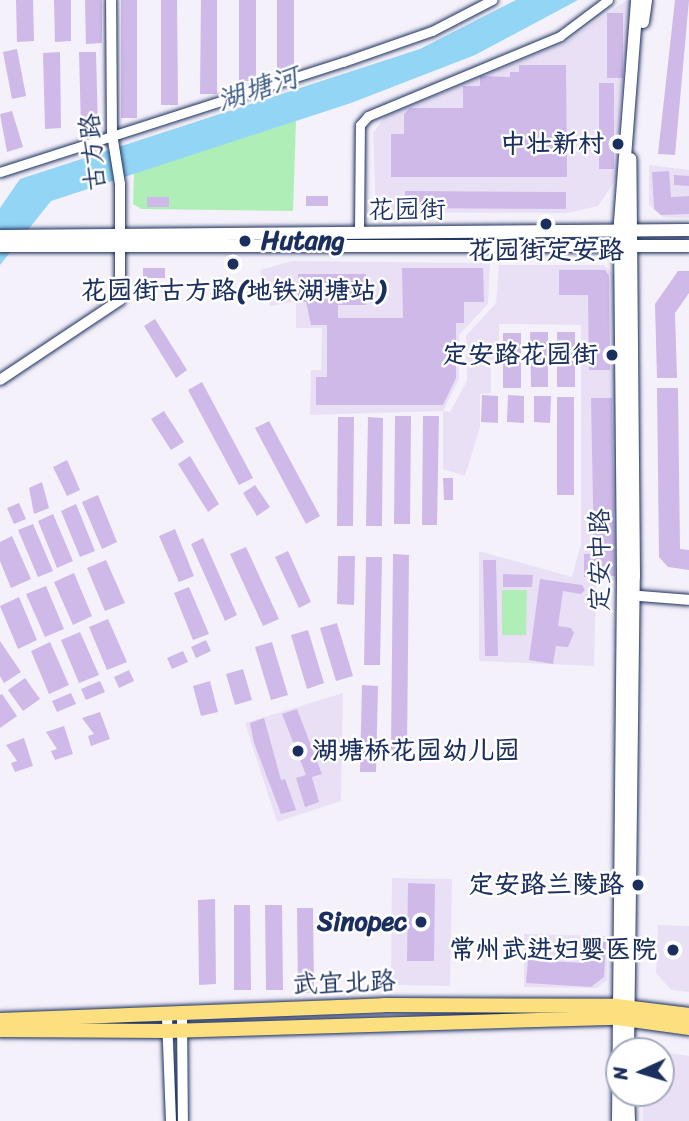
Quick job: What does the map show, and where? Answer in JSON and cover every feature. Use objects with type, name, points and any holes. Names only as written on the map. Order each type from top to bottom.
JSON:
[{"type":"main road","name":"定安中路","points":[[618,1121],[623,1013],[628,596],[624,132],[636,0]]},
{"type":"main road","name":"定安中路","points":[[625,232],[630,153],[646,0]]},
{"type":"main road","name":"花园街","points":[[0,246],[24,241],[359,232],[689,230]]},
{"type":"main road","name":"花园街","points":[[0,236],[24,241]]},
{"type":"main road","name":"花园街","points":[[119,238],[689,246]]},
{"type":"main road","name":"武宜北路","points":[[0,1030],[175,1024],[384,1005],[689,1015]]},
{"type":"main road","name":"定安中路","points":[[623,1013],[626,1037]]},
{"type":"main road","name":"武宜北路","points":[[623,1013],[689,1028]]},
{"type":"main road","name":"武宜北路","points":[[0,1020],[175,1024]]},
{"type":"street","name":"古方路","points":[[0,380],[120,300],[120,184],[114,140],[111,0]]},
{"type":"street","points":[[0,172],[114,140],[432,31],[492,0]]},
{"type":"street","points":[[359,232],[360,125],[368,116],[560,36],[608,0]]},
{"type":"street","points":[[628,596],[689,600]]},
{"type":"street","points":[[171,1121],[175,1024]]},
{"type":"street","points":[[175,1024],[183,1121]]},
{"type":"shaded area","points":[[627,0],[633,2],[620,101],[617,177],[598,206],[567,213],[376,212],[373,133],[385,116],[566,42]]},
{"type":"shaded area","points":[[649,165],[689,170],[689,218],[663,217],[649,205]]},
{"type":"shaded area","points":[[292,261],[490,263],[488,304],[459,335],[459,379],[443,411],[310,415],[311,370],[321,370],[322,328],[296,328],[296,301],[270,306],[260,270]]},
{"type":"shaded area","points":[[499,265],[604,265],[615,276],[616,580],[590,582],[596,584],[594,666],[479,661],[479,551],[572,577],[581,544],[581,325],[499,324],[499,359],[491,360],[491,393],[480,394],[480,427],[465,476],[443,469],[443,411],[450,412],[467,381],[466,336],[496,303]]},
{"type":"shaded area","name":"湖塘桥花园幼儿园","points":[[343,693],[341,801],[277,822],[245,723]]},
{"type":"shaded area","points":[[392,878],[452,879],[450,986],[391,985]]},
{"type":"shaded area","name":"常州武进妇婴医院","points":[[658,925],[689,926],[689,992],[671,990],[656,973]]},
{"type":"shaded area","points":[[524,934],[607,936],[607,980],[597,988],[524,987]]},
{"type":"shaded area","points":[[675,1054],[689,1056],[689,1121],[643,1121],[643,1107],[675,1107]]},
{"type":"green space","points":[[296,121],[293,211],[141,209],[133,204],[134,172]]},
{"type":"green space","points":[[502,590],[527,590],[526,635],[502,635]]},
{"type":"water","points":[[516,0],[578,0],[475,55],[351,103],[51,201],[0,265],[0,208],[20,179],[420,49]]},
{"type":"building","points":[[16,0],[33,0],[34,41],[17,42]]},
{"type":"building","points":[[54,0],[71,0],[71,41],[55,42]]},
{"type":"building","points":[[85,0],[102,0],[102,43],[86,44]]},
{"type":"building","points":[[121,0],[137,0],[137,118],[121,118]]},
{"type":"building","points":[[161,0],[177,0],[178,105],[161,105]]},
{"type":"building","points":[[201,0],[217,0],[217,94],[200,94]]},
{"type":"building","points":[[239,0],[256,0],[256,81],[239,81]]},
{"type":"building","points":[[277,0],[294,0],[294,69],[277,69]]},
{"type":"building","points":[[675,0],[689,0],[675,155],[658,154]]},
{"type":"building","points":[[607,13],[623,13],[623,78],[607,78]]},
{"type":"building","points":[[17,49],[26,96],[12,99],[3,52]]},
{"type":"building","points":[[60,52],[61,128],[45,129],[43,53]]},
{"type":"building","points":[[79,52],[96,52],[98,128],[81,128]]},
{"type":"building","points":[[519,65],[566,65],[567,177],[391,177],[391,134],[404,134],[404,114],[410,108],[463,108],[463,86],[480,86],[480,76],[510,77],[510,72],[519,72]]},
{"type":"building","points":[[599,83],[614,83],[614,169],[599,169]]},
{"type":"building","points":[[12,111],[23,147],[7,152],[0,114]]},
{"type":"building","points":[[669,171],[671,197],[689,196],[689,214],[661,215],[654,209],[652,172]]},
{"type":"building","points":[[674,175],[689,176],[689,186],[674,185]]},
{"type":"building","points":[[405,191],[566,192],[566,209],[405,208]]},
{"type":"building","points":[[306,196],[328,196],[328,206],[306,206]]},
{"type":"building","points":[[147,197],[169,197],[169,207],[147,207]]},
{"type":"building","points":[[143,268],[165,268],[165,278],[143,278]]},
{"type":"building","points":[[402,268],[483,268],[484,302],[464,302],[464,323],[456,323],[456,378],[443,405],[316,405],[316,377],[327,377],[327,325],[311,325],[306,302],[298,302],[298,274],[366,274],[366,305],[338,305],[338,318],[403,318]]},
{"type":"building","points":[[559,270],[605,270],[609,276],[610,370],[589,370],[588,295],[559,295]]},
{"type":"building","points":[[678,271],[689,271],[689,293],[675,313],[677,378],[657,378],[655,304]]},
{"type":"building","points":[[155,319],[187,370],[176,378],[144,326]]},
{"type":"building","points":[[530,332],[548,332],[548,387],[531,387]]},
{"type":"building","points":[[557,332],[575,332],[575,387],[557,387]]},
{"type":"building","points":[[503,333],[521,333],[521,388],[503,388]]},
{"type":"building","points":[[202,382],[253,478],[239,485],[188,390]]},
{"type":"building","points":[[657,388],[678,388],[680,549],[689,550],[689,570],[668,567],[659,557]]},
{"type":"building","points":[[482,395],[498,396],[498,423],[481,422]]},
{"type":"building","points":[[508,395],[524,396],[524,423],[507,422]]},
{"type":"building","points":[[534,396],[551,396],[550,423],[534,422]]},
{"type":"building","points":[[557,397],[574,397],[574,495],[557,495]]},
{"type":"building","points":[[591,398],[612,398],[615,576],[584,577],[584,554],[594,554]]},
{"type":"building","points":[[164,411],[184,442],[171,450],[151,419]]},
{"type":"building","points":[[395,416],[411,416],[410,524],[394,524]]},
{"type":"building","points":[[423,416],[439,416],[437,525],[422,525]]},
{"type":"building","points":[[338,417],[354,417],[353,526],[337,526]]},
{"type":"building","points":[[368,417],[383,418],[382,526],[366,526]]},
{"type":"building","points":[[269,421],[320,516],[306,524],[255,428]]},
{"type":"building","points":[[190,456],[219,504],[208,512],[178,464]]},
{"type":"building","points":[[67,460],[80,490],[67,496],[53,467]]},
{"type":"building","points":[[443,478],[453,478],[453,500],[444,500]]},
{"type":"building","points":[[42,482],[49,508],[34,514],[29,488]]},
{"type":"building","points":[[255,485],[270,507],[257,516],[243,493]]},
{"type":"building","points":[[98,495],[117,542],[102,549],[82,502]]},
{"type":"building","points":[[19,503],[26,519],[14,524],[7,508]]},
{"type":"building","points":[[76,504],[95,551],[80,557],[61,511]]},
{"type":"building","points":[[53,514],[73,561],[57,568],[38,521]]},
{"type":"building","points":[[33,524],[53,571],[38,577],[18,530]]},
{"type":"building","points":[[175,529],[194,576],[179,582],[159,536]]},
{"type":"building","points":[[12,536],[31,579],[11,588],[0,561],[0,542]]},
{"type":"building","points":[[203,538],[237,615],[225,621],[191,544]]},
{"type":"building","points":[[246,547],[279,619],[263,626],[230,554]]},
{"type":"building","points":[[288,551],[311,602],[299,608],[275,557]]},
{"type":"building","points":[[393,554],[409,555],[407,750],[391,750]]},
{"type":"building","points":[[338,556],[355,556],[354,605],[337,604]]},
{"type":"building","points":[[366,557],[382,557],[380,665],[364,665]]},
{"type":"building","points":[[106,560],[125,603],[105,611],[87,568]]},
{"type":"building","points":[[483,560],[496,560],[498,656],[485,656]]},
{"type":"building","points":[[74,573],[92,616],[73,625],[54,582]]},
{"type":"building","points":[[503,574],[533,575],[532,587],[503,587]]},
{"type":"building","points":[[540,579],[582,585],[585,590],[581,594],[563,591],[558,626],[571,628],[574,633],[568,647],[556,646],[553,664],[529,660]]},
{"type":"building","points":[[46,586],[64,629],[45,637],[26,594]]},
{"type":"building","points":[[189,587],[209,634],[193,640],[174,593]]},
{"type":"building","points":[[19,597],[37,640],[18,649],[0,606]]},
{"type":"building","points":[[108,619],[127,662],[107,670],[89,627]]},
{"type":"building","points":[[337,623],[353,676],[336,681],[320,628]]},
{"type":"building","points":[[308,630],[324,683],[307,689],[291,635]]},
{"type":"building","points":[[80,632],[99,675],[79,683],[61,640]]},
{"type":"building","points":[[206,640],[211,651],[196,658],[191,647]]},
{"type":"building","points":[[0,641],[21,672],[4,683],[0,676]]},
{"type":"building","points":[[50,642],[69,685],[49,694],[31,651]]},
{"type":"building","points":[[272,642],[288,695],[271,700],[255,647]]},
{"type":"building","points":[[183,651],[188,662],[172,669],[167,658]]},
{"type":"building","points":[[243,669],[252,700],[235,705],[226,674]]},
{"type":"building","points":[[129,670],[134,681],[119,688],[114,677]]},
{"type":"building","points":[[25,678],[40,699],[23,711],[8,690]]},
{"type":"building","points":[[100,681],[105,692],[86,700],[81,689]]},
{"type":"building","points":[[210,681],[218,712],[201,716],[193,686]]},
{"type":"building","points":[[362,685],[378,686],[376,772],[360,772]]},
{"type":"building","points":[[71,693],[76,704],[57,712],[52,701]]},
{"type":"building","points":[[2,694],[17,716],[0,728],[0,695]]},
{"type":"building","points":[[297,709],[322,774],[312,777],[319,802],[305,807],[296,778],[306,775],[282,714]]},
{"type":"building","points":[[100,712],[110,739],[91,746],[88,736],[94,734],[82,718]]},
{"type":"building","points":[[264,718],[281,780],[285,779],[296,810],[281,814],[254,743],[250,723]]},
{"type":"building","points":[[64,726],[73,754],[55,760],[51,751],[57,749],[46,732]]},
{"type":"building","points":[[24,738],[33,766],[15,772],[11,763],[17,761],[6,745]]},
{"type":"building","name":"Sinopec","points":[[408,883],[435,884],[434,961],[407,961]]},
{"type":"building","points":[[215,899],[216,984],[199,985],[198,900]]},
{"type":"building","points":[[234,905],[250,905],[251,990],[234,990]]},
{"type":"building","points":[[265,905],[282,905],[283,990],[266,990]]},
{"type":"building","points":[[297,908],[313,908],[314,993],[298,993]]},
{"type":"building","points":[[585,941],[606,942],[604,977],[591,987],[526,983],[528,960],[584,963]]},
{"type":"place","name":"中壮新村","points":[[618,144]]},
{"type":"place","name":"花园街定安路","points":[[546,224]]},
{"type":"place","name":"Hutang","points":[[245,241]]},
{"type":"place","name":"花园街古方路(地铁湖塘站)","points":[[233,264]]},
{"type":"place","name":"定安路花园街","points":[[612,355]]},
{"type":"place","name":"湖塘桥花园幼儿园","points":[[298,751]]},
{"type":"place","name":"定安路兰陵路","points":[[638,885]]},
{"type":"place","name":"Sinopec","points":[[421,922]]},
{"type":"place","name":"常州武进妇婴医院","points":[[673,950]]},
{"type":"water label","name":"湖塘河","points":[[258,89]]}]
